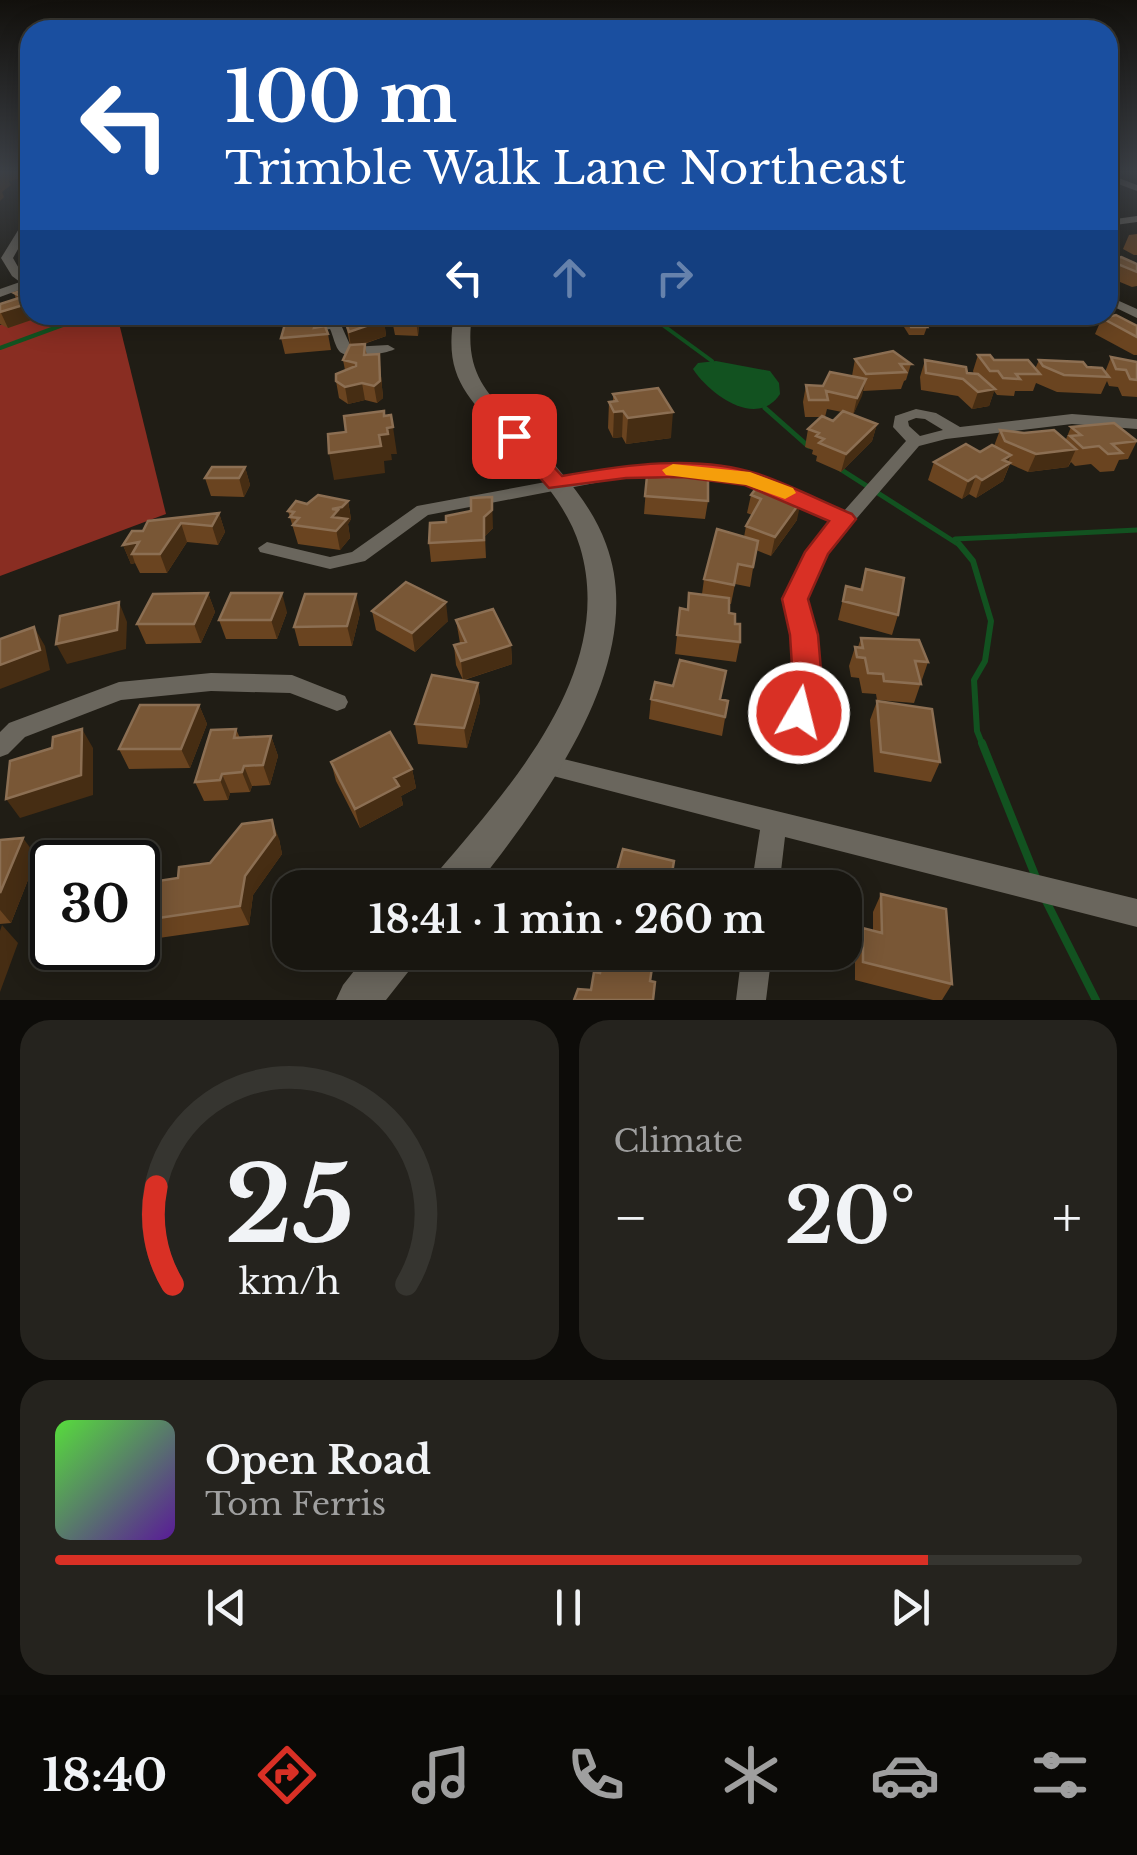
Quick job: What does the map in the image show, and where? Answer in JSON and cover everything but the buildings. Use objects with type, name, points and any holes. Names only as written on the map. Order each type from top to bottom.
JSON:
[{"type":"main road","points":[[462,325],[458,356],[472,389],[557,484],[595,548],[604,578],[604,622],[594,663],[543,764],[464,870]]},
{"type":"main road","points":[[358,1000],[382,970]]},
{"type":"street","points":[[20,236],[7,258],[20,274]]},
{"type":"street","points":[[302,325],[341,325]]},
{"type":"street","points":[[336,326],[346,351],[388,348]]},
{"type":"street","points":[[917,442],[902,428],[900,419],[910,413],[928,415],[958,433]]},
{"type":"street","points":[[799,713],[807,682],[804,635],[795,599],[818,552],[917,442],[1072,419],[1137,424]]},
{"type":"street","points":[[267,548],[330,564],[358,557],[423,510],[626,472],[682,470],[750,479],[844,519]]},
{"type":"street","points":[[0,747],[17,730],[119,691],[211,682],[292,684],[337,702]]},
{"type":"street","points":[[543,764],[1137,913]]},
{"type":"street","points":[[767,870],[774,822]]},
{"type":"street","points":[[750,1000],[754,970]]},
{"type":"shaded area","points":[[20,319],[20,325],[119,325],[166,514],[0,576],[0,325]]},
{"type":"shaded area","points":[[716,361],[770,371],[779,383],[780,394],[759,409],[722,398],[693,369],[698,363]]},
{"type":"waterway","points":[[0,348],[63,325]]},
{"type":"waterway","points":[[663,325],[712,361]]},
{"type":"waterway","points":[[765,408],[808,446]]},
{"type":"waterway","points":[[837,467],[960,546]]},
{"type":"waterway","points":[[955,539],[1137,530]]},
{"type":"waterway","points":[[960,546],[973,561],[991,621],[985,661],[974,680],[977,731],[983,746]]},
{"type":"waterway","points":[[982,743],[1037,880]]},
{"type":"waterway","points":[[1045,899],[1096,1000]]},
{"type":"slow traffic","points":[[673,470],[750,479],[785,493]]},
{"type":"route","points":[[514,436],[557,484],[626,472],[682,470],[750,479],[844,519],[818,552],[795,599],[804,635],[807,682],[799,713]]}]
